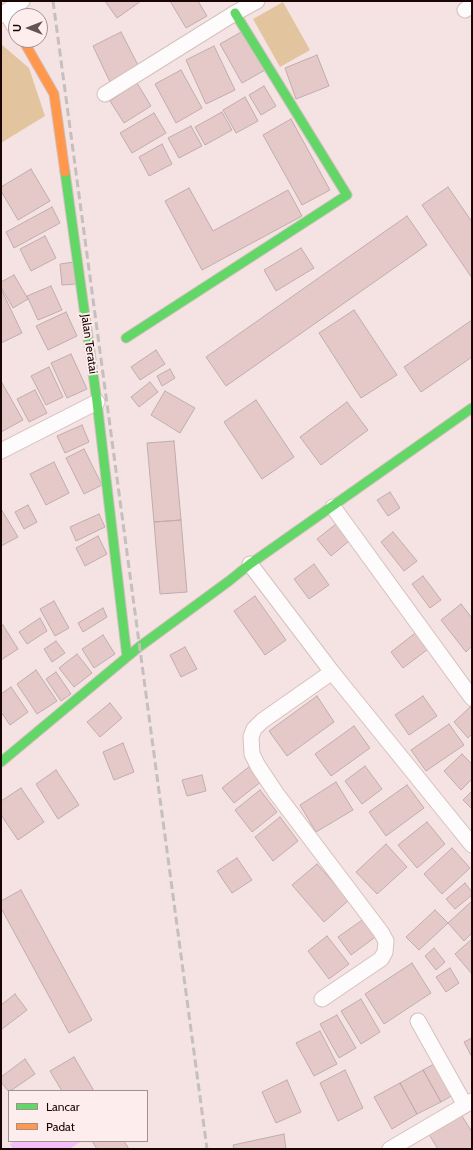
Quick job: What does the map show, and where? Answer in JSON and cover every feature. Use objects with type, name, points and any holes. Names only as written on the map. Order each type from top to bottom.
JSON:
[{"type":"street","points":[[4,14],[22,1]]},
{"type":"street","points":[[105,94],[257,1]]},
{"type":"street","points":[[126,338],[347,195],[236,13]]},
{"type":"street","name":"Jalan Teratai","points":[[28,48],[54,94],[97,402],[127,657]]},
{"type":"street","points":[[1,451],[97,402]]},
{"type":"street","points":[[1,762],[139,647],[250,564],[472,408]]},
{"type":"street","points":[[333,506],[472,698]]},
{"type":"street","points":[[250,564],[332,672],[472,845]]},
{"type":"street","points":[[322,999],[381,959],[385,952],[386,942],[381,932],[258,766],[252,754],[250,737],[254,729],[262,721],[332,672]]},
{"type":"street","points":[[390,1149],[468,1103],[418,1021]]},
{"type":"shaded area","points":[[283,2],[310,50],[280,67],[253,19]]},
{"type":"shaded area","points":[[1,44],[29,68],[45,116],[1,143]]},
{"type":"shaded area","points":[[13,1142],[80,1142],[69,1149],[13,1149],[10,1144]]},
{"type":"building","points":[[105,1],[141,1],[117,18]]},
{"type":"building","points":[[170,1],[198,1],[207,16],[186,28]]},
{"type":"building","points":[[243,31],[265,70],[242,83],[220,44]]},
{"type":"building","points":[[121,32],[139,67],[110,82],[93,46]]},
{"type":"building","points":[[214,46],[235,90],[206,104],[186,60]]},
{"type":"building","points":[[317,55],[329,86],[296,99],[285,68]]},
{"type":"building","points":[[181,70],[202,108],[176,123],[155,84]]},
{"type":"building","points":[[137,83],[151,106],[124,123],[110,101]]},
{"type":"building","points":[[264,86],[276,106],[261,115],[249,95]]},
{"type":"building","points":[[245,97],[258,121],[236,133],[223,110]]},
{"type":"building","points":[[222,112],[232,130],[205,145],[195,127]]},
{"type":"building","points":[[154,113],[166,133],[132,153],[120,133]]},
{"type":"building","points":[[291,119],[330,190],[302,205],[263,135]]},
{"type":"building","points":[[191,126],[202,146],[179,158],[168,138]]},
{"type":"building","points":[[162,144],[172,164],[149,176],[139,157]]},
{"type":"building","points":[[31,169],[50,201],[18,220],[1,191],[1,187]]},
{"type":"building","points":[[448,187],[472,222],[472,278],[422,205]]},
{"type":"building","points":[[189,188],[213,231],[288,190],[302,216],[202,270],[165,201]]},
{"type":"building","points":[[52,207],[60,223],[14,248],[6,232]]},
{"type":"building","points":[[407,216],[427,245],[226,386],[206,357]]},
{"type":"building","points":[[45,236],[56,258],[31,271],[20,249]]},
{"type":"building","points":[[301,248],[314,268],[276,291],[264,270]]},
{"type":"building","points":[[74,262],[76,284],[62,285],[60,264]]},
{"type":"building","points":[[14,275],[28,299],[13,308],[1,287],[1,282]]},
{"type":"building","points":[[51,286],[62,310],[38,320],[27,296]]},
{"type":"building","points":[[1,289],[22,333],[1,343]]},
{"type":"building","points":[[354,310],[397,375],[361,398],[319,333]]},
{"type":"building","points":[[66,312],[77,336],[48,350],[36,326]]},
{"type":"building","points":[[472,320],[472,357],[421,392],[404,367]]},
{"type":"building","points":[[156,350],[165,364],[140,380],[131,367]]},
{"type":"building","points":[[71,354],[87,389],[67,398],[51,363]]},
{"type":"building","points":[[49,367],[63,397],[46,405],[31,376]]},
{"type":"building","points":[[170,369],[175,378],[162,386],[157,376]]},
{"type":"building","points":[[1,381],[23,420],[1,432]]},
{"type":"building","points":[[150,382],[158,392],[139,407],[131,397]]},
{"type":"building","points":[[35,390],[47,413],[29,422],[17,399]]},
{"type":"building","points":[[165,391],[195,408],[180,433],[151,415]]},
{"type":"building","points":[[256,400],[294,457],[262,479],[224,422]]},
{"type":"building","points":[[347,402],[368,430],[321,465],[300,437]]},
{"type":"building","points":[[82,425],[89,442],[65,453],[57,436]]},
{"type":"building","points":[[174,441],[181,520],[154,522],[147,443]]},
{"type":"building","points":[[84,449],[102,485],[84,494],[66,458]]},
{"type":"building","points":[[54,462],[69,493],[46,505],[30,474]]},
{"type":"building","points":[[390,492],[400,508],[388,516],[377,500]]},
{"type":"building","points":[[28,505],[37,522],[24,529],[15,512]]},
{"type":"building","points":[[1,509],[18,537],[1,546]]},
{"type":"building","points":[[99,514],[105,527],[76,541],[70,527]]},
{"type":"building","points":[[181,520],[187,592],[160,594],[154,522]]},
{"type":"building","points":[[336,524],[349,541],[331,556],[317,539]]},
{"type":"building","points":[[393,532],[417,561],[404,571],[381,542]]},
{"type":"building","points":[[98,536],[107,554],[85,566],[76,548]]},
{"type":"building","points":[[314,564],[329,585],[309,599],[294,579]]},
{"type":"building","points":[[423,576],[441,600],[430,608],[412,584]]},
{"type":"building","points":[[255,596],[286,640],[265,655],[234,611]]},
{"type":"building","points":[[54,601],[69,628],[55,636],[40,609]]},
{"type":"building","points":[[461,604],[472,618],[472,646],[466,652],[441,620]]},
{"type":"building","points":[[103,608],[107,617],[83,632],[78,623]]},
{"type":"building","points":[[40,618],[47,631],[27,644],[19,632]]},
{"type":"building","points":[[3,625],[18,649],[1,660],[1,626]]},
{"type":"building","points":[[419,630],[432,646],[403,668],[391,652]]},
{"type":"building","points":[[103,635],[115,654],[94,668],[82,649]]},
{"type":"building","points":[[56,641],[65,653],[52,662],[44,649]]},
{"type":"building","points":[[185,647],[197,669],[181,677],[170,655]]},
{"type":"building","points":[[77,654],[92,673],[74,687],[59,668]]},
{"type":"building","points":[[36,670],[57,701],[37,714],[17,684]]},
{"type":"building","points":[[56,672],[71,694],[61,701],[46,679]]},
{"type":"building","points":[[11,687],[28,712],[10,725],[1,712],[1,694]]},
{"type":"building","points":[[317,696],[334,722],[287,756],[269,731]]},
{"type":"building","points":[[423,696],[437,716],[409,735],[395,715]]},
{"type":"building","points":[[110,703],[122,718],[100,737],[87,722]]},
{"type":"building","points":[[470,707],[472,709],[472,734],[468,738],[454,722]]},
{"type":"building","points":[[449,724],[464,745],[426,771],[411,750]]},
{"type":"building","points":[[354,726],[370,748],[331,776],[315,754]]},
{"type":"building","points":[[123,743],[134,772],[114,780],[103,752]]},
{"type":"building","points":[[462,754],[472,764],[472,779],[461,790],[444,771]]},
{"type":"building","points":[[250,766],[262,781],[234,803],[222,788]]},
{"type":"building","points":[[365,766],[382,789],[362,804],[345,781]]},
{"type":"building","points":[[56,770],[79,805],[58,819],[36,784]]},
{"type":"building","points":[[202,775],[206,791],[187,796],[182,780]]},
{"type":"building","points":[[336,782],[353,810],[316,832],[300,805]]},
{"type":"building","points":[[407,785],[424,808],[386,836],[369,812]]},
{"type":"building","points":[[21,788],[44,822],[18,840],[1,815],[1,801]]},
{"type":"building","points":[[260,790],[277,812],[252,832],[235,810]]},
{"type":"building","points":[[472,791],[472,809],[463,800]]},
{"type":"building","points":[[280,817],[298,841],[273,861],[255,837]]},
{"type":"building","points":[[427,822],[445,844],[417,868],[398,845]]},
{"type":"building","points":[[386,844],[407,867],[377,894],[356,872]]},
{"type":"building","points":[[452,848],[470,868],[442,894],[424,874]]},
{"type":"building","points":[[237,858],[252,880],[232,893],[217,871]]},
{"type":"building","points":[[317,864],[349,900],[324,922],[292,885]]},
{"type":"building","points":[[465,883],[472,892],[472,895],[455,909],[446,899]]},
{"type":"building","points":[[21,890],[92,1020],[69,1033],[1,908],[1,901]]},
{"type":"building","points":[[472,901],[472,933],[464,941],[448,923]]},
{"type":"building","points":[[435,910],[448,923],[419,950],[406,937]]},
{"type":"building","points":[[365,918],[378,935],[351,955],[338,937]]},
{"type":"building","points":[[327,936],[349,964],[329,979],[308,951]]},
{"type":"building","points":[[472,939],[472,974],[455,954]]},
{"type":"building","points":[[434,948],[445,962],[436,970],[425,956]]},
{"type":"building","points":[[412,963],[431,993],[384,1024],[365,994]]},
{"type":"building","points":[[450,968],[459,983],[446,992],[436,977]]},
{"type":"building","points":[[15,994],[27,1010],[2,1029],[1,1005]]},
{"type":"building","points":[[361,999],[380,1032],[361,1044],[341,1011]]},
{"type":"building","points":[[337,1015],[356,1048],[339,1058],[320,1024]]},
{"type":"building","points":[[320,1031],[337,1064],[314,1076],[296,1043]]},
{"type":"building","points":[[472,1038],[472,1057],[464,1042]]},
{"type":"building","points":[[74,1057],[93,1090],[61,1090],[50,1071]]},
{"type":"building","points":[[25,1059],[35,1074],[12,1090],[8,1091],[1,1082],[1,1077]]},
{"type":"building","points":[[436,1063],[453,1095],[441,1102],[423,1070]]},
{"type":"building","points":[[345,1070],[363,1108],[338,1121],[320,1083]]},
{"type":"building","points":[[423,1070],[441,1102],[417,1114],[400,1083]]},
{"type":"building","points":[[287,1080],[301,1112],[276,1123],[262,1092]]},
{"type":"building","points":[[400,1083],[417,1114],[392,1129],[374,1097]]},
{"type":"building","points":[[460,1113],[472,1132],[472,1149],[438,1149],[428,1133]]},
{"type":"building","points":[[284,1134],[286,1149],[234,1149],[233,1145]]},
{"type":"building","points":[[93,1142],[125,1142],[129,1149],[97,1149]]},
{"type":"railway","points":[[53,1],[207,1149]]},
{"type":"traffic: fast","points":[[126,338],[347,195],[235,13]]},
{"type":"traffic: fast","points":[[65,172],[97,402],[127,657]]},
{"type":"traffic: fast","points":[[1,762],[139,647],[250,564],[472,408]]},
{"type":"traffic: slow","points":[[28,48],[54,94],[65,172]]}]
